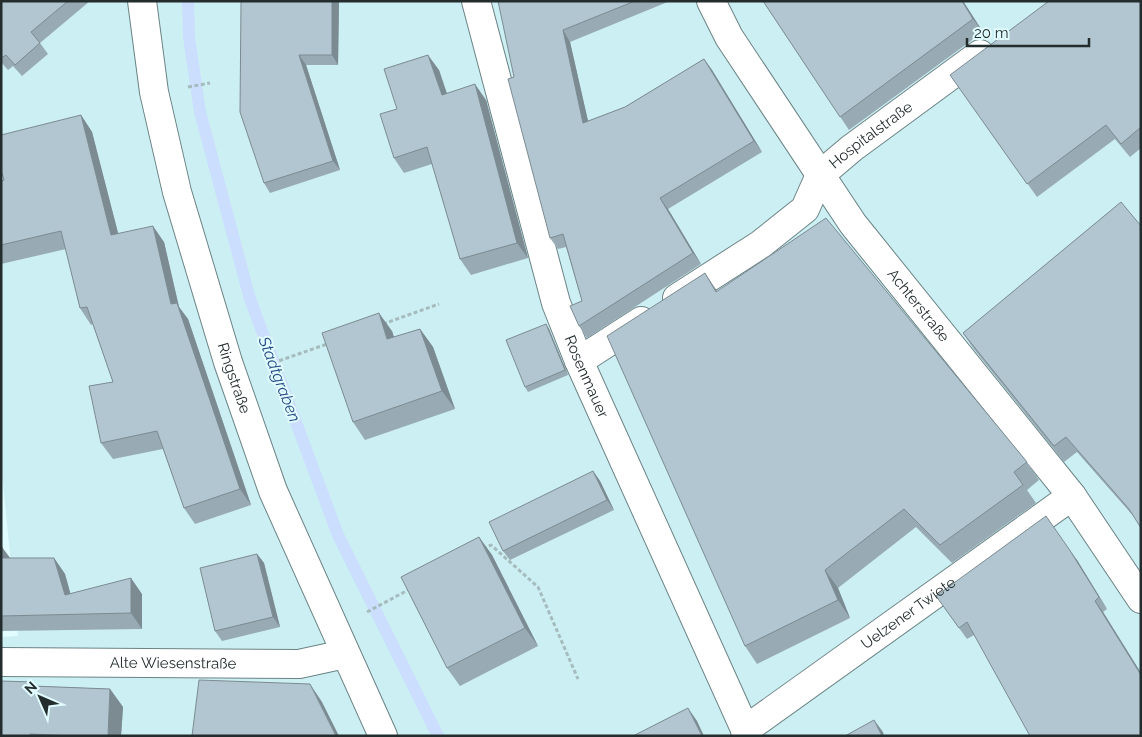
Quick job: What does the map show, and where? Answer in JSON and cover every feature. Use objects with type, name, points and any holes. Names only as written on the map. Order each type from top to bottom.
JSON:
[{"type":"street","name":"Ringstraße","points":[[142,1],[154,92],[177,192],[228,362],[273,491],[383,736]]},
{"type":"street","name":"Rosenmauer","points":[[476,1],[556,303],[579,361],[746,733]]},
{"type":"street","name":"Achterstraße","points":[[711,1],[729,37],[853,224],[980,379],[1072,496],[1141,599]]},
{"type":"street","name":"Hospitalstraße","points":[[579,361],[761,244],[805,209],[820,175],[852,148],[1004,36]]},
{"type":"street","name":"Uelzener Twiete","points":[[746,733],[1072,496]]},
{"type":"street","name":"Alte Wiesenstraße","points":[[1,662],[299,664],[345,654]]},
{"type":"path","points":[[182,88],[210,83]]},
{"type":"path","points":[[375,327],[439,304]]},
{"type":"path","points":[[262,367],[339,340]]},
{"type":"path","points":[[482,549],[491,545],[538,587],[578,678]]},
{"type":"path","points":[[363,613],[414,586]]},
{"type":"shaded area","points":[[1,1],[1141,1],[1141,736],[1,736],[1,637],[18,636],[1,462]]},
{"type":"building","points":[[1,1],[68,1],[31,32],[40,43],[15,65],[6,55],[1,58]]},
{"type":"building","points":[[241,1],[332,1],[332,55],[299,55],[333,161],[264,183],[240,112]]},
{"type":"building","points":[[498,1],[635,1],[563,30],[583,123],[625,107],[704,59],[754,141],[660,198],[693,253],[579,326],[570,306],[582,301],[563,234],[550,238],[508,79],[514,77]]},
{"type":"building","points":[[763,1],[962,1],[973,19],[840,117]]},
{"type":"building","points":[[1049,1],[1141,1],[1141,127],[1121,144],[1106,125],[1027,184],[950,75]]},
{"type":"building","points":[[428,55],[442,95],[475,84],[517,243],[460,259],[427,147],[394,158],[380,114],[397,109],[384,69]]},
{"type":"building","points":[[81,115],[111,235],[153,226],[171,304],[177,303],[240,489],[184,508],[157,431],[101,443],[89,386],[113,382],[87,307],[80,308],[61,231],[1,245],[1,181],[4,180],[1,170],[1,135]]},
{"type":"building","points":[[1121,202],[1141,226],[1141,528],[1129,509],[1066,437],[1054,446],[963,333]]},
{"type":"building","points":[[826,218],[1027,462],[1014,472],[1023,485],[940,545],[904,509],[825,570],[838,600],[745,646],[607,336],[705,273],[716,292]]},
{"type":"building","points":[[379,313],[387,339],[420,329],[442,391],[353,422],[322,333]]},
{"type":"building","points":[[546,324],[565,370],[525,387],[506,340]]},
{"type":"building","points":[[593,471],[607,500],[503,551],[489,522]]},
{"type":"building","points":[[1046,516],[1099,597],[1095,601],[1141,675],[1141,736],[1030,736],[967,622],[959,628],[936,596]]},
{"type":"building","points":[[479,537],[525,628],[447,668],[401,577]]},
{"type":"building","points":[[1,547],[2,558],[54,558],[65,595],[131,578],[131,613],[1,616]]},
{"type":"building","points":[[257,554],[273,617],[215,631],[200,568]]},
{"type":"building","points":[[199,680],[310,684],[336,736],[192,736]]},
{"type":"building","points":[[1,681],[33,682],[32,686],[110,689],[108,736],[30,734],[30,736],[1,736]]},
{"type":"building","points":[[688,708],[702,736],[633,736]]},
{"type":"building","points":[[874,720],[882,736],[845,736]]},
{"type":"waterway","name":"Stadtgraben","points":[[188,1],[189,37],[200,112],[250,299],[338,535],[438,736]]}]
